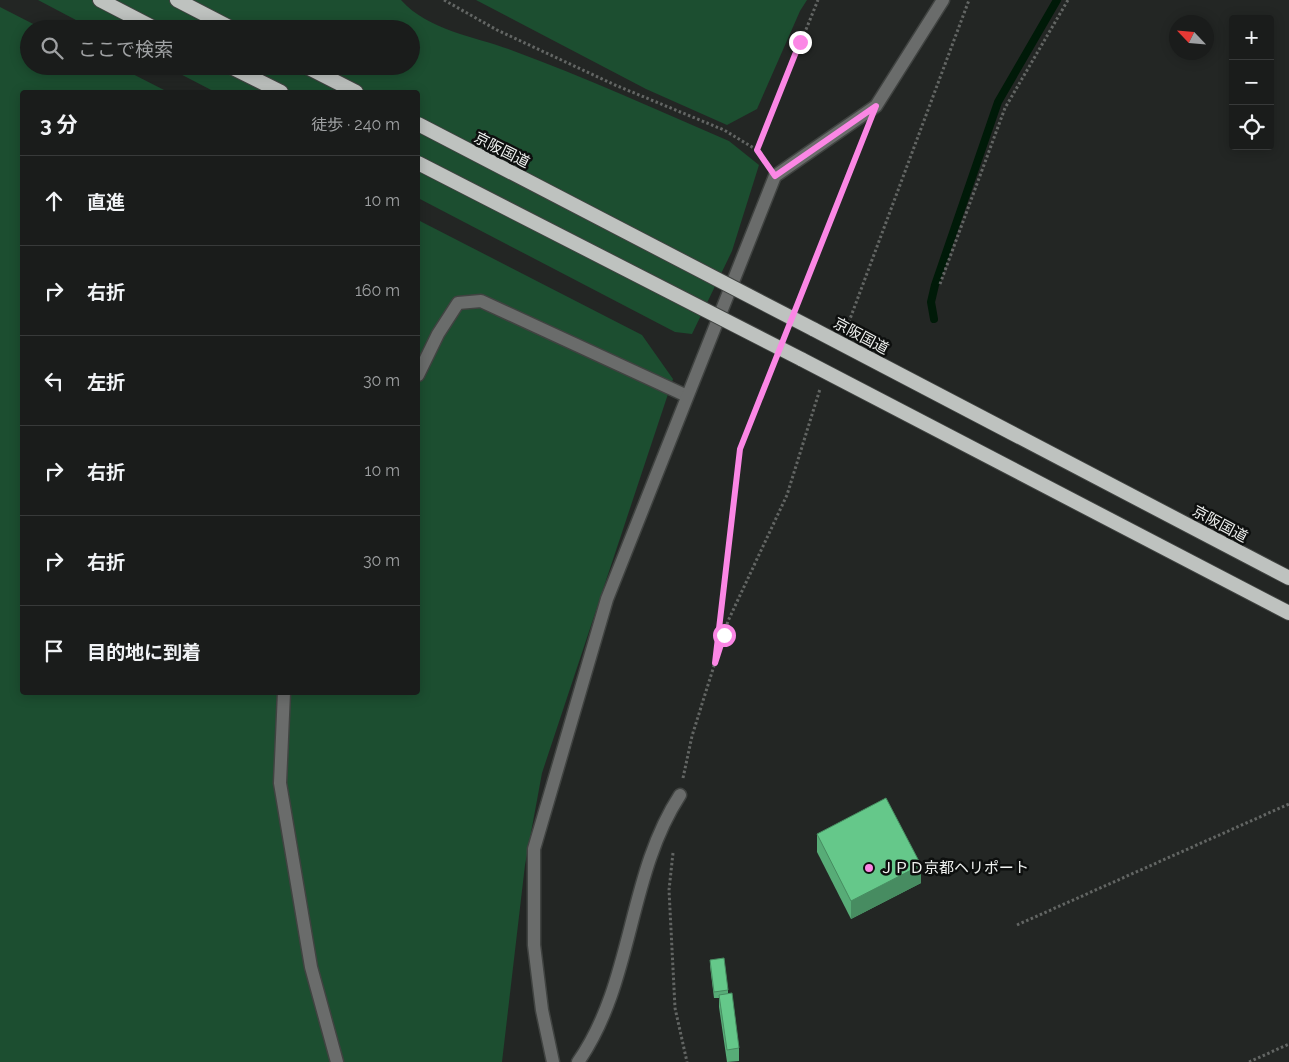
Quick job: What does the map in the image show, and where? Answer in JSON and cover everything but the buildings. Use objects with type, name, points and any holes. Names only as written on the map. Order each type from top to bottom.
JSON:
[{"type":"highway","points":[[100,0],[139,20]]},
{"type":"highway","points":[[177,0],[216,20]]},
{"type":"highway","points":[[247,75],[276,90]]},
{"type":"highway","points":[[323,75],[352,90]]},
{"type":"highway","name":"京阪国道","points":[[420,125],[1289,578]]},
{"type":"highway","points":[[420,164],[826,371],[1289,613]]},
{"type":"lane","points":[[553,1062],[542,1010],[534,945],[534,849],[608,599],[775,176],[876,106],[943,0]]},
{"type":"lane","points":[[420,371],[438,334],[458,304],[481,301],[687,396]]},
{"type":"lane","points":[[284,695],[280,783],[311,967],[337,1062]]},
{"type":"lane","points":[[578,1062],[610,1004],[651,853],[665,817],[680,795]]},
{"type":"path","points":[[444,0],[497,30],[615,85],[724,130],[757,150],[775,176]]},
{"type":"path","points":[[757,150],[818,0]]},
{"type":"path","points":[[840,344],[969,0]]},
{"type":"path","points":[[940,284],[1004,108],[1068,0]]},
{"type":"path","points":[[798,302],[876,106]]},
{"type":"path","points":[[715,663],[740,449],[776,357]]},
{"type":"path","points":[[680,795],[692,736],[728,621],[787,496],[826,371]]},
{"type":"path","points":[[1017,925],[1289,804]]},
{"type":"path","points":[[673,852],[669,890],[675,1008],[687,1062]]},
{"type":"path","points":[[1249,1062],[1289,1044]]},
{"type":"green space","points":[[38,0],[401,0],[412,10],[438,26],[511,50],[566,71],[729,141],[759,165],[732,251],[692,334],[675,332],[420,199],[420,90],[211,90],[182,75],[420,75],[420,20],[76,20]]},
{"type":"green space","points":[[476,0],[807,0],[800,11],[757,109],[727,125],[646,89]]},
{"type":"green space","points":[[0,7],[25,20],[20,20],[20,75],[135,75],[164,90],[20,90],[20,695],[420,695],[420,221],[642,335],[673,379],[542,773],[525,865],[502,1062],[0,1062]]},
{"type":"waterway","points":[[934,319],[931,302],[935,285],[998,102],[1057,0]]},
{"type":"place","name":"ＪＰＤ京都ヘリポート","points":[[869,868]]},
{"type":"route","points":[[724,635],[715,663],[740,449],[876,106],[775,176],[757,150],[800,42]]}]
